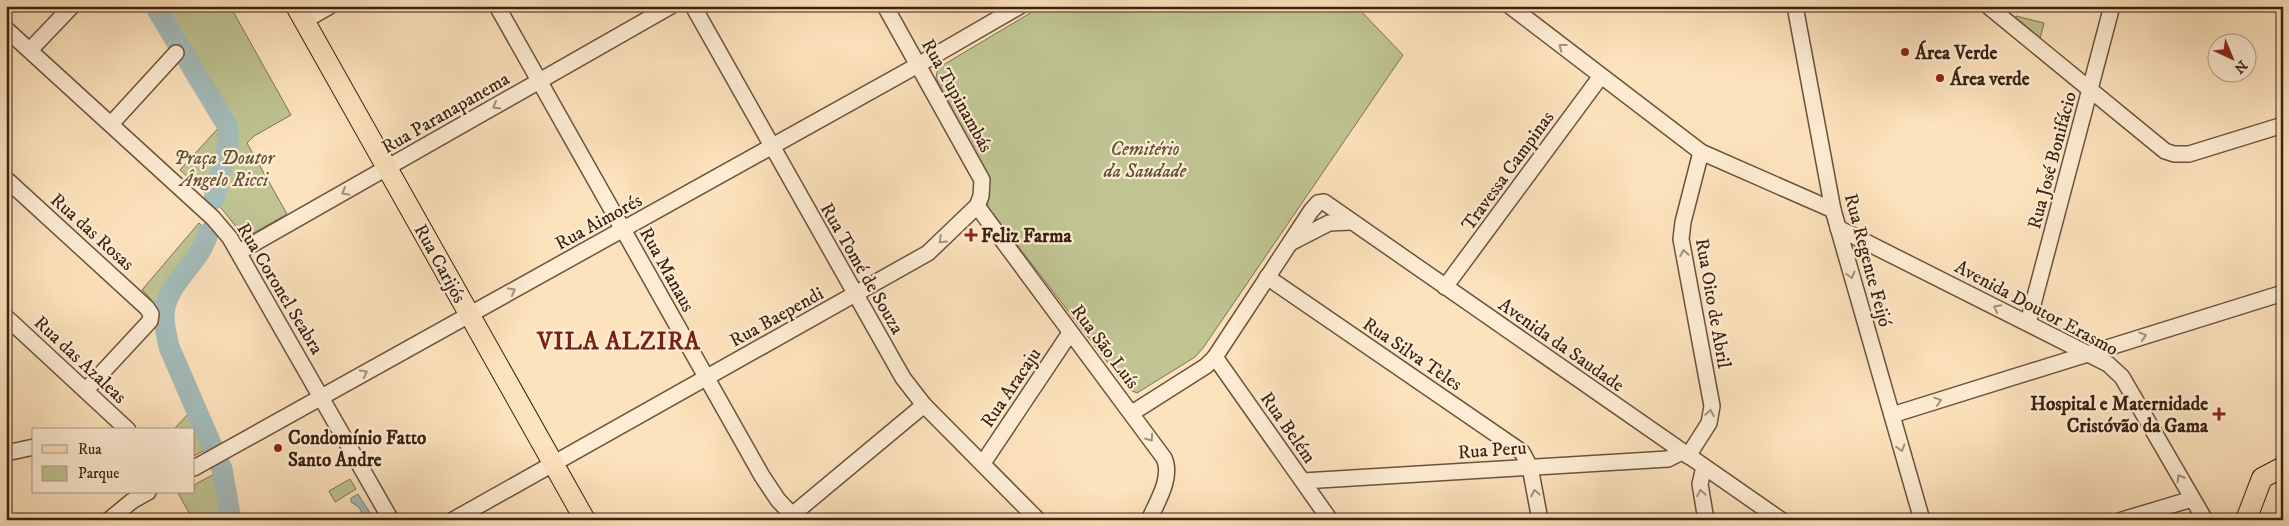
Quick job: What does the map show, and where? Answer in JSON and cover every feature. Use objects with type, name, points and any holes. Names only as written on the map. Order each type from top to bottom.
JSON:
[{"type":"main road","name":"Rua Carijós","points":[[300,13],[585,520]]},
{"type":"main road","points":[[2246,520],[2258,484],[2267,473],[2283,467]]},
{"type":"street","points":[[30,50],[72,6]]},
{"type":"street","points":[[300,13],[330,6]]},
{"type":"street","name":"Rua Manaus","points":[[497,6],[762,476],[792,518]]},
{"type":"street","name":"Rua Paranapanema","points":[[239,252],[671,6]]},
{"type":"street","name":"Rua Tomé de Souza","points":[[693,6],[903,378],[924,405],[1038,520]]},
{"type":"street","name":"Rua Tupinambás","points":[[885,6],[982,180],[982,196],[977,206]]},
{"type":"street","name":"Rua Aimorés","points":[[195,467],[623,230],[1020,6]]},
{"type":"street","points":[[1510,6],[1701,152],[1833,210]]},
{"type":"street","name":"Rua Regente Feijó","points":[[1795,6],[1833,210],[1922,520]]},
{"type":"street","points":[[1988,6],[2158,147],[2174,154],[2190,154],[2283,125]]},
{"type":"street","name":"Rua José Bonifácio","points":[[2028,323],[2112,6]]},
{"type":"street","name":"Rua Coronel Seabra","points":[[6,29],[214,218],[239,252],[391,520]]},
{"type":"street","points":[[111,124],[176,53]]},
{"type":"street","name":"Travessa Campinas","points":[[1445,287],[1601,76]]},
{"type":"street","name":"Rua Oito de Abril","points":[[1685,454],[1709,423],[1712,406],[1682,239],[1683,222],[1701,152]]},
{"type":"street","name":"Rua das Rosas","points":[[6,180],[147,308],[151,314],[150,321],[86,390]]},
{"type":"street","points":[[1132,413],[1206,366],[1215,356],[1312,209],[1327,204],[1334,214],[1329,223]]},
{"type":"street","name":"Avenida da Saudade","points":[[1327,204],[1350,222],[1781,520]]},
{"type":"street","name":"Rua Baependi","points":[[453,520],[928,253],[977,206]]},
{"type":"street","name":"Rua São Luís","points":[[977,206],[1070,334],[1132,413],[1164,458],[1167,468],[1164,484],[1149,520]]},
{"type":"street","points":[[1286,246],[1329,223],[1350,222]]},
{"type":"street","name":"Avenida Doutor Erasmo","points":[[1838,228],[2108,364],[2122,377],[2205,520]]},
{"type":"street","name":"Rua Silva Teles","points":[[1266,277],[1511,444],[1526,457],[1530,467]]},
{"type":"street","points":[[1892,416],[2087,353],[2283,293]]},
{"type":"street","name":"Rua das Azaleas","points":[[6,317],[86,390],[122,428]]},
{"type":"street","name":"Rua Aracaju","points":[[983,463],[1070,334]]},
{"type":"street","name":"Rua Belém","points":[[1215,356],[1330,520]]},
{"type":"street","points":[[792,518],[924,405]]},
{"type":"street","points":[[6,453],[32,447]]},
{"type":"street","name":"Rua Peru","points":[[1303,481],[1668,459],[1685,454]]},
{"type":"street","points":[[1530,467],[1540,520]]},
{"type":"street","points":[[1704,467],[1700,484],[1706,520]]},
{"type":"street","points":[[109,520],[132,501],[144,494]]},
{"type":"street","points":[[2122,520],[2192,499]]},
{"type":"green space","name":"Praça Doutor Ângelo Ricci","points":[[161,6],[230,6],[291,115],[254,136],[247,143],[287,214],[250,235],[242,234],[222,209],[180,170],[223,123],[230,134],[233,126]]},
{"type":"green space","name":"Cemitério da Saudade","points":[[1042,6],[1356,6],[1403,55],[1203,348],[1195,357],[1137,393],[1128,389],[988,207],[988,178],[936,78],[938,68]]},
{"type":"green space","points":[[2016,16],[2044,23],[2040,39],[2015,20]]},
{"type":"green space","points":[[199,223],[213,238],[171,285],[157,328],[155,307],[142,290]]},
{"type":"green space","points":[[193,409],[210,447],[195,455],[195,428],[175,428]]},
{"type":"green space","points":[[218,472],[228,520],[193,520],[179,494],[195,494],[195,484]]},
{"type":"green space","points":[[350,479],[356,489],[335,502],[329,491]]},
{"type":"water","points":[[358,494],[372,516],[366,520],[359,507],[351,502],[351,498]]},
{"type":"waterway","points":[[155,6],[228,127],[228,142],[214,199]]},
{"type":"waterway","points":[[208,233],[198,255],[170,293],[166,304],[164,320],[169,347],[222,469],[231,520]]},
{"type":"place","name":"Área Verde","points":[[1905,52]]},
{"type":"place","name":"Área verde","points":[[1940,78]]},
{"type":"place","name":"Feliz Farma","points":[[971,235]]},
{"type":"place","name":"Hospital e Maternidade Cristóvão da Gama","points":[[2219,414]]},
{"type":"place","name":"Condomínio Fatto Santo Andre","points":[[278,448]]},
{"type":"district","name":"VILA ALZIRA","points":[[619,341]]}]
